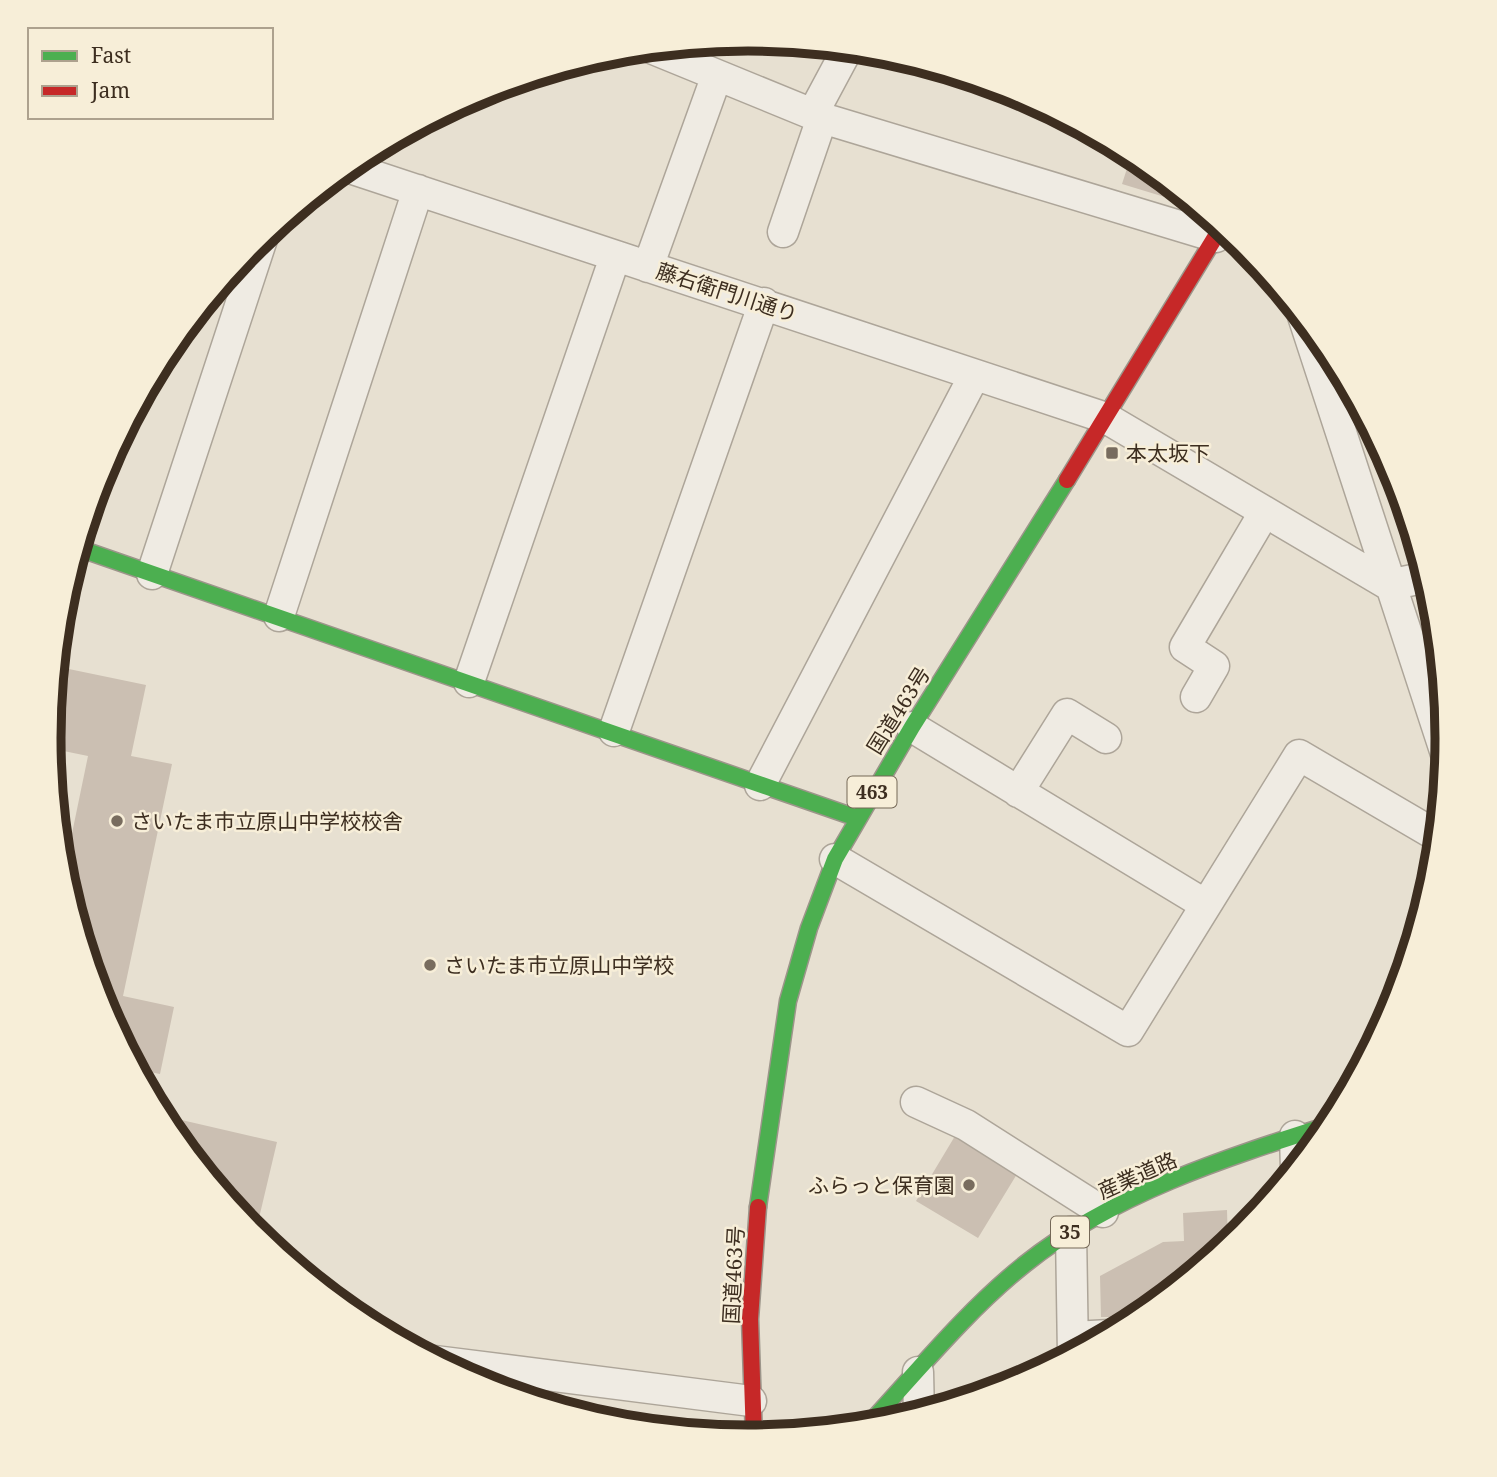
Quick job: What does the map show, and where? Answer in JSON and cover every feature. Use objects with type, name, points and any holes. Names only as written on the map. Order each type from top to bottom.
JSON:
[{"type":"main road","name":"国道463号","points":[[753,1426],[750,1320],[756,1229],[773,1091],[788,1001],[809,928],[835,859],[912,727],[1107,418],[1217,235]]},
{"type":"main road","points":[[87,551],[614,731],[857,818]]},
{"type":"main road","name":"産業道路","points":[[879,1414],[981,1303],[1027,1263],[1071,1232],[1103,1212],[1168,1184],[1313,1131]]},
{"type":"street","points":[[670,56],[822,118],[1211,230]]},
{"type":"street","points":[[783,232],[822,118],[818,104],[843,58]]},
{"type":"street","points":[[648,267],[718,75]]},
{"type":"street","name":"藤右衛門川通り","points":[[360,171],[1107,418],[1388,584]]},
{"type":"street","points":[[279,617],[418,190]]},
{"type":"street","points":[[469,681],[615,257]]},
{"type":"street","points":[[152,573],[255,259]]},
{"type":"street","points":[[614,731],[764,303]]},
{"type":"street","points":[[1312,345],[1436,724]]},
{"type":"street","points":[[760,785],[974,376]]},
{"type":"street","points":[[1196,697],[1214,666],[1185,647],[1264,513]]},
{"type":"street","points":[[1388,584],[1417,579]]},
{"type":"street","points":[[1018,792],[1067,714],[1106,738]]},
{"type":"street","points":[[912,727],[1206,905]]},
{"type":"street","points":[[835,859],[1128,1031],[1299,755],[1429,831]]},
{"type":"street","points":[[916,1102],[966,1125],[1103,1212]]},
{"type":"street","points":[[1295,1136],[1296,1155]]},
{"type":"street","points":[[1071,1232],[1073,1344]]},
{"type":"street","points":[[465,1365],[751,1401]]},
{"type":"street","points":[[918,1372],[919,1405]]},
{"type":"building","points":[[1128,165],[1176,201],[1122,184]]},
{"type":"building","name":"さいたま市立原山中学校校舎","points":[[65,668],[146,685],[131,756],[172,764],[123,996],[174,1007],[160,1074],[147,1071],[113,1002],[84,917],[74,873],[70,845],[88,756],[61,751]]},
{"type":"building","points":[[176,1119],[277,1142],[258,1221],[231,1192]]},
{"type":"building","points":[[955,1136],[1017,1174],[978,1238],[916,1201]]},
{"type":"building","points":[[1227,1210],[1228,1232],[1202,1256],[1131,1310],[1120,1317],[1101,1317],[1100,1276],[1163,1242],[1184,1241],[1183,1213]]},
{"type":"traffic: fast","points":[[758,1207],[788,1001],[809,928],[835,859],[912,727],[1067,480]]},
{"type":"traffic: fast","points":[[87,551],[857,818]]},
{"type":"traffic: fast","points":[[878,1414],[982,1302],[1003,1282],[1059,1239],[1133,1197],[1172,1180],[1314,1130]]},
{"type":"traffic: jam","points":[[1067,480],[1217,235]]},
{"type":"traffic: jam","points":[[754,1426],[750,1319],[758,1207]]},
{"type":"place","name":"本太坂下","points":[[1112,453]]},
{"type":"place","name":"さいたま市立原山中学校校舎","points":[[117,821]]},
{"type":"place","name":"さいたま市立原山中学校","points":[[430,965]]},
{"type":"place","name":"ふらっと保育園","points":[[969,1185]]}]
